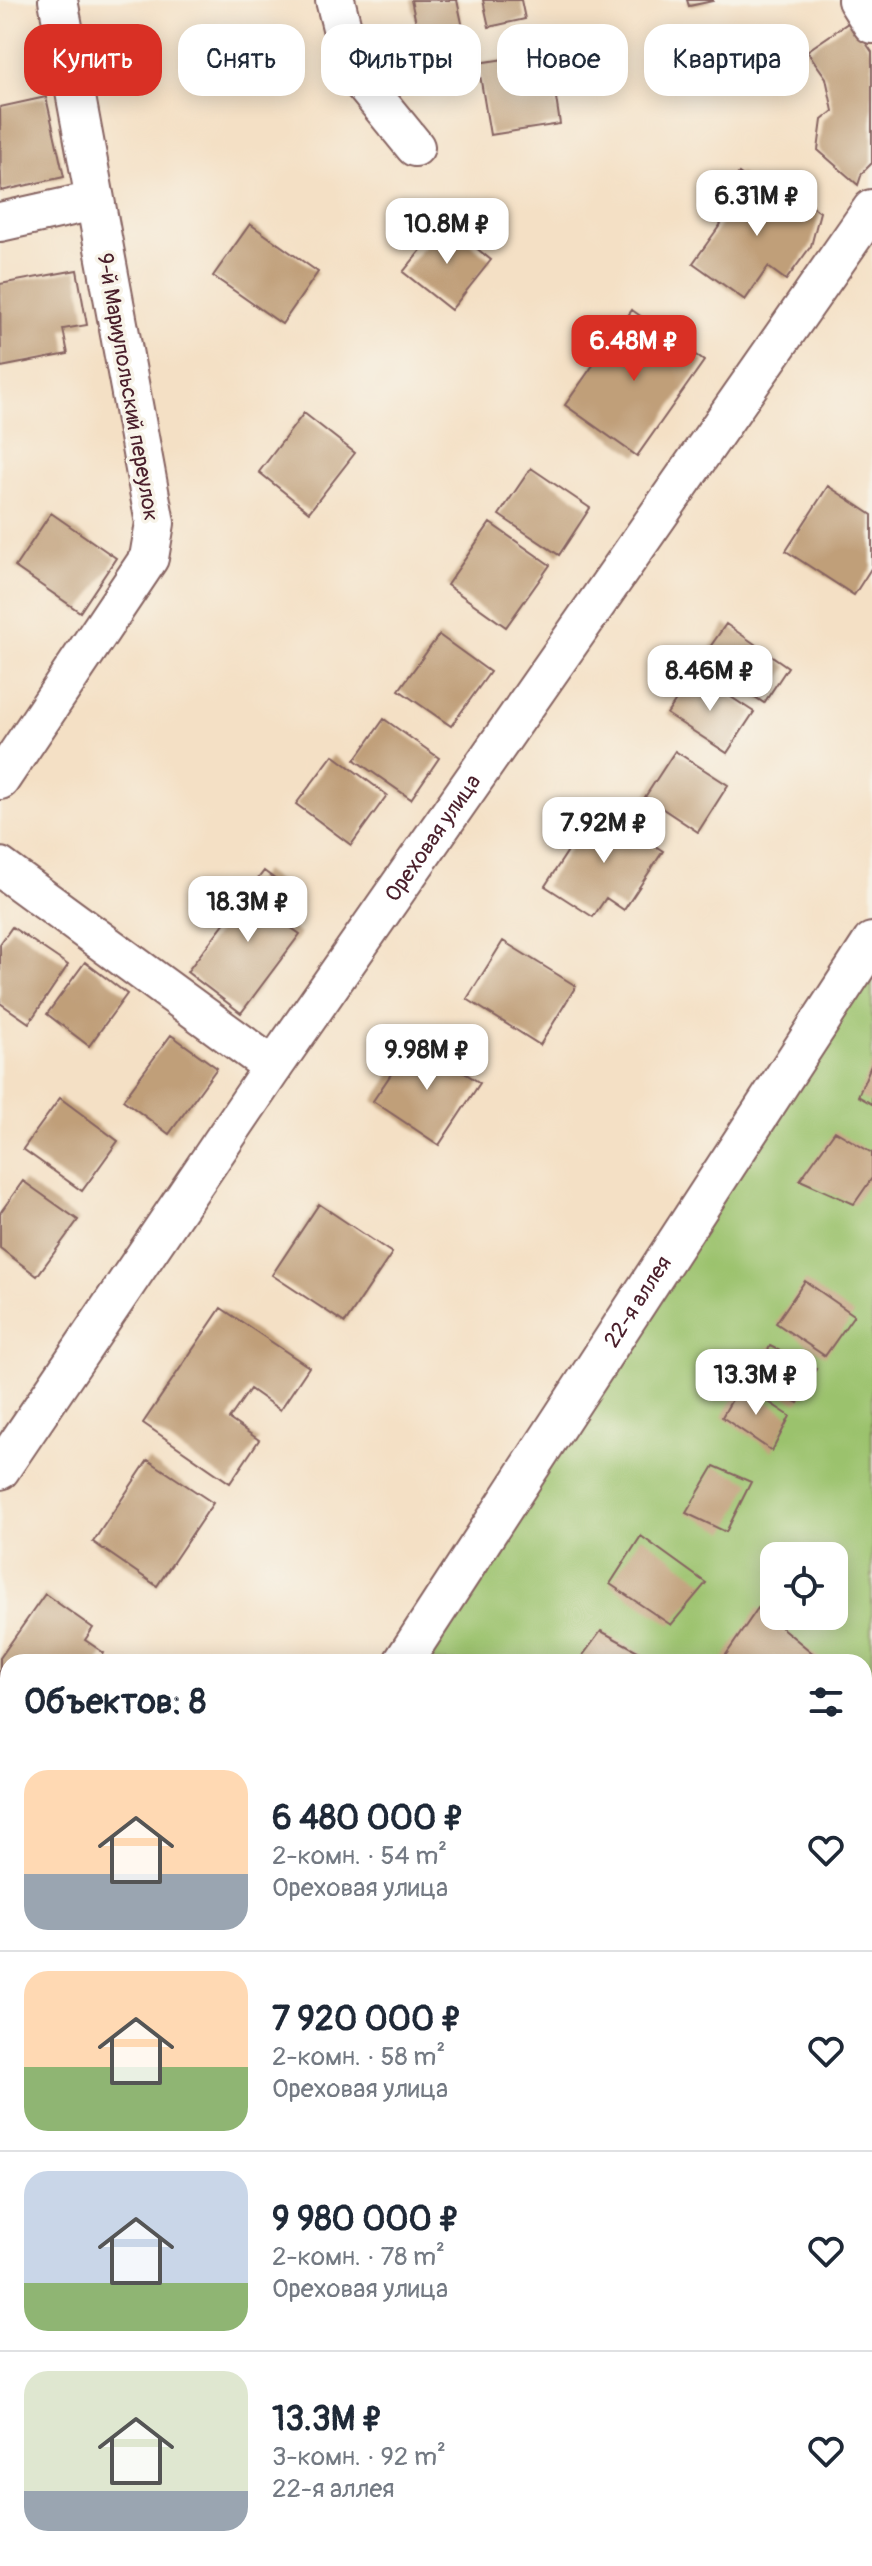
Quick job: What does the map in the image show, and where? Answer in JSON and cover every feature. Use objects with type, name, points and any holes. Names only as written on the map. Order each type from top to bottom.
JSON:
[{"type":"street","name":"9-й Мариупольский переулок","points":[[0,780],[149,558],[155,523],[58,0]]},
{"type":"street","points":[[335,0],[353,71],[415,147]]},
{"type":"street","points":[[857,0],[872,24]]},
{"type":"street","points":[[0,222],[94,201]]},
{"type":"street","name":"Ореховая улица","points":[[0,1470],[273,1067],[872,209]]},
{"type":"street","points":[[0,867],[273,1067]]},
{"type":"street","name":"22-я аллея","points":[[408,1654],[872,942]]},
{"type":"green space","points":[[872,942],[872,1654],[408,1654]]},
{"type":"building","points":[[411,0],[457,0],[462,24],[416,24]]},
{"type":"building","points":[[483,0],[521,0],[525,19],[489,27]]},
{"type":"building","points":[[687,0],[713,0],[713,1],[689,6]]},
{"type":"building","points":[[851,21],[872,52],[872,163],[862,173],[858,185],[818,150],[822,120],[833,111],[826,78],[809,50]]},
{"type":"building","points":[[497,60],[497,96],[556,96],[560,124],[490,135],[481,63]]},
{"type":"building","points":[[46,97],[64,177],[1,191],[0,107]]},
{"type":"building","points":[[739,173],[785,206],[794,194],[820,212],[811,246],[786,280],[768,267],[745,300],[693,263],[733,207],[721,198]]},
{"type":"building","points":[[444,222],[491,260],[451,310],[403,272]]},
{"type":"building","points":[[250,224],[318,272],[282,324],[213,276]]},
{"type":"building","points":[[77,270],[87,325],[63,329],[68,354],[1,367],[0,284]]},
{"type":"building","points":[[632,310],[704,361],[637,456],[565,405]]},
{"type":"building","points":[[304,413],[355,453],[309,512],[259,472]]},
{"type":"building","points":[[531,468],[590,508],[559,555],[499,515]]},
{"type":"building","points":[[828,486],[872,515],[872,567],[854,595],[786,551]]},
{"type":"building","points":[[51,513],[116,558],[80,612],[15,567]]},
{"type":"building","points":[[490,523],[550,565],[506,627],[447,585]]},
{"type":"building","points":[[726,624],[788,667],[764,703],[701,660]]},
{"type":"building","points":[[439,635],[490,672],[451,726],[399,690]]},
{"type":"building","points":[[694,673],[754,712],[727,753],[667,714]]},
{"type":"building","points":[[384,719],[439,758],[411,799],[355,760]]},
{"type":"building","points":[[675,751],[728,785],[698,832],[645,797]]},
{"type":"building","points":[[333,755],[387,795],[351,845],[296,804]]},
{"type":"building","points":[[596,808],[663,851],[624,910],[606,898],[593,917],[545,886]]},
{"type":"building","points":[[264,871],[298,896],[280,920],[300,934],[241,1013],[187,972]]},
{"type":"building","points":[[12,927],[68,965],[29,1023],[0,1003],[0,944]]},
{"type":"building","points":[[503,941],[576,986],[540,1045],[467,999]]},
{"type":"building","points":[[85,962],[127,994],[89,1046],[47,1014]]},
{"type":"building","points":[[171,1035],[217,1068],[169,1134],[123,1100]]},
{"type":"building","points":[[414,1040],[480,1083],[439,1145],[373,1101]]},
{"type":"building","points":[[872,1063],[872,1104],[858,1096]]},
{"type":"building","points":[[60,1098],[118,1141],[82,1191],[23,1149]]},
{"type":"building","points":[[835,1131],[872,1153],[872,1178],[854,1204],[800,1180]]},
{"type":"building","points":[[23,1181],[78,1220],[37,1276],[0,1248],[0,1213]]},
{"type":"building","points":[[319,1204],[392,1253],[345,1323],[272,1275]]},
{"type":"building","points":[[805,1281],[854,1315],[825,1356],[776,1323]]},
{"type":"building","points":[[221,1308],[309,1367],[280,1410],[250,1389],[229,1419],[259,1440],[230,1483],[143,1423]]},
{"type":"building","points":[[770,1346],[816,1369],[798,1403],[752,1380]]},
{"type":"building","points":[[741,1384],[790,1416],[772,1451],[722,1417]]},
{"type":"building","points":[[148,1460],[213,1503],[157,1586],[93,1542]]},
{"type":"building","points":[[714,1466],[751,1482],[726,1532],[686,1513]]},
{"type":"building","points":[[641,1536],[706,1583],[671,1625],[610,1584]]},
{"type":"building","points":[[45,1594],[93,1628],[85,1640],[104,1653],[103,1654],[3,1654]]},
{"type":"building","points":[[758,1608],[760,1630],[785,1630],[814,1654],[726,1654]]},
{"type":"building","points":[[601,1631],[643,1654],[584,1654]]}]
